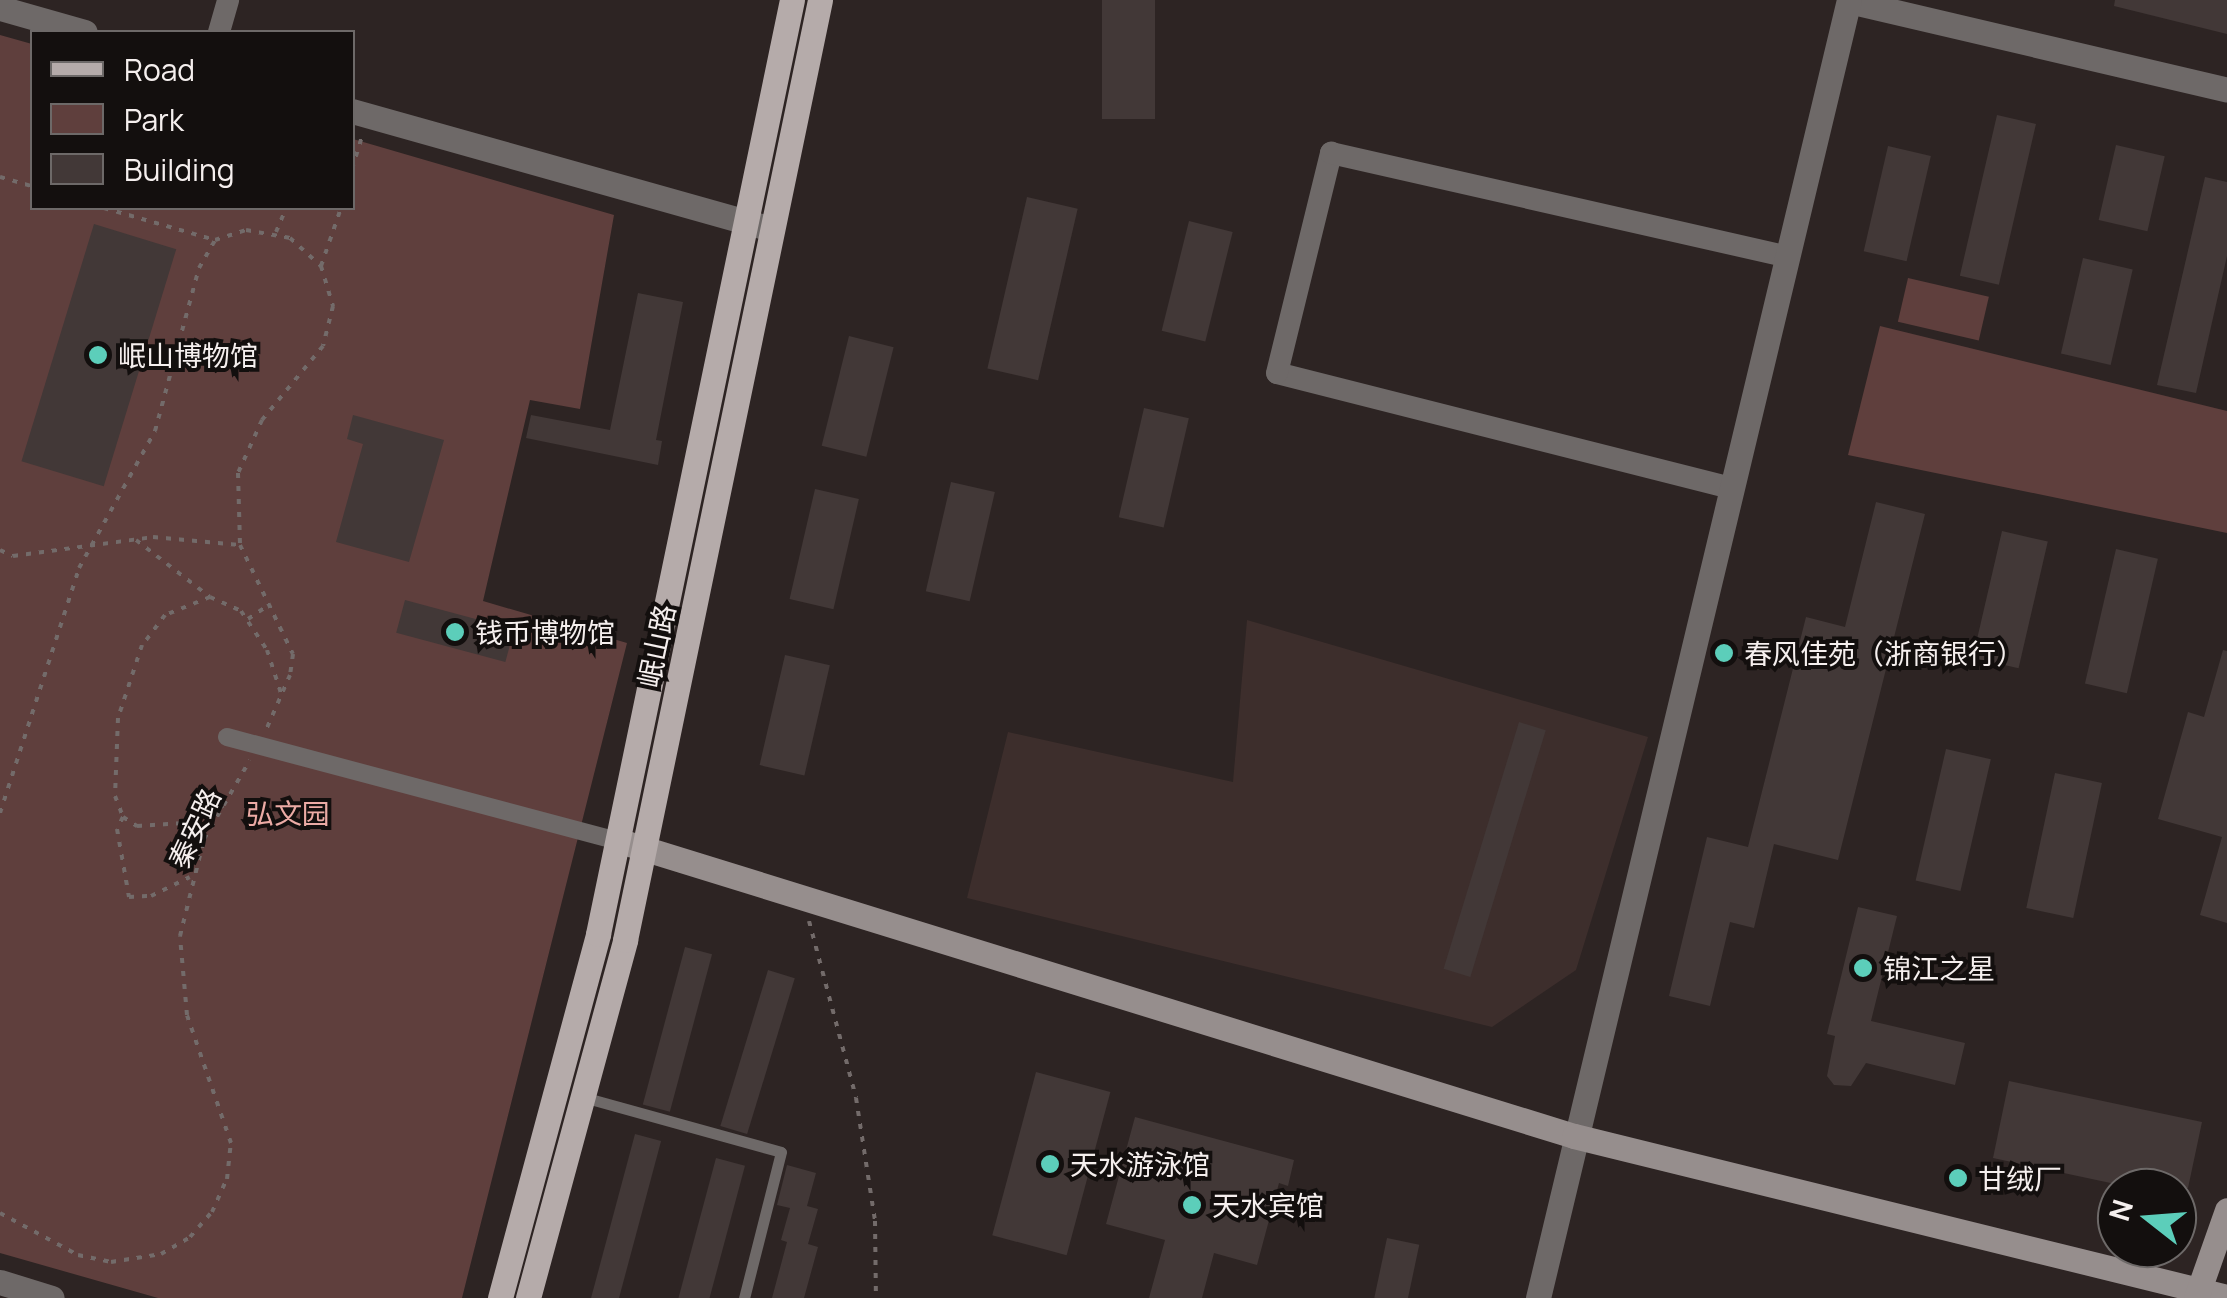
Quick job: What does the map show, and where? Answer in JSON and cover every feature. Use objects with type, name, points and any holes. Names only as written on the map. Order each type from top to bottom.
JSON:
[{"type":"main road","name":"岷山路","points":[[500,1298],[618,841],[792,0]]},
{"type":"main road","name":"岷山路","points":[[528,1298],[645,848],[820,0]]},
{"type":"main road","points":[[618,841],[1574,1136],[2197,1294],[2227,1297]]},
{"type":"main road","points":[[2197,1294],[2227,1210]]},
{"type":"street","points":[[220,30],[228,0]]},
{"type":"street","points":[[1538,1298],[1848,0],[2227,90]]},
{"type":"street","points":[[0,8],[78,30]]},
{"type":"street","points":[[361,113],[772,228]]},
{"type":"street","points":[[1731,488],[1277,374],[1331,153],[1787,257]]},
{"type":"street","points":[[227,737],[618,841]]},
{"type":"street","points":[[0,1282],[52,1298]]},
{"type":"lane","points":[[582,1097],[781,1152],[744,1298]]},
{"type":"path","points":[[355,150],[361,113]]},
{"type":"path","points":[[0,177],[30,185]]},
{"type":"path","points":[[111,210],[215,240],[246,230],[276,232],[302,246],[321,266],[340,210]]},
{"type":"path","points":[[276,232],[285,210]]},
{"type":"path","points":[[0,813],[90,546],[155,430],[199,268],[215,240]]},
{"type":"path","name":"秦安路","points":[[0,1213],[78,1255],[111,1262],[145,1260],[176,1247],[212,1212],[227,1179],[230,1143],[182,989],[180,936],[190,877],[224,806],[259,746],[290,675],[291,642],[240,546],[234,509],[244,454],[329,333],[332,292],[321,266]]},
{"type":"path","points":[[136,540],[247,620],[267,650],[281,695]]},
{"type":"path","points":[[0,550],[14,556],[136,540],[240,546]]},
{"type":"path","points":[[210,597],[165,615],[132,668],[115,743],[115,796],[123,817],[137,826],[169,826],[224,806]]},
{"type":"path","points":[[247,620],[269,606]]},
{"type":"path","points":[[123,817],[117,829],[129,897],[150,896],[190,877]]},
{"type":"path","points":[[803,897],[856,1098],[876,1221],[876,1298]]},
{"type":"shaded area","points":[[1247,620],[1648,737],[1576,970],[1492,1027],[967,898],[1008,732],[1233,782]]},
{"type":"green space","name":"弘文园","points":[[0,35],[30,43],[30,210],[355,210],[355,140],[614,215],[580,409],[530,400],[483,601],[627,643],[462,1298],[158,1298],[0,1253]]},
{"type":"green space","points":[[1908,278],[1989,297],[1979,341],[1898,322]]},
{"type":"green space","points":[[1880,326],[2227,411],[2227,533],[1848,455]]},
{"type":"building","points":[[1102,0],[1155,0],[1155,119],[1102,119]]},
{"type":"building","points":[[2115,0],[2227,0],[2227,34],[2114,6]]},
{"type":"building","points":[[1997,115],[2036,124],[1999,285],[1960,276]]},
{"type":"building","points":[[2116,145],[2165,156],[2147,231],[2099,220]]},
{"type":"building","points":[[1888,146],[1931,156],[1907,261],[1864,251]]},
{"type":"building","points":[[2205,177],[2227,182],[2227,256],[2196,393],[2157,385]]},
{"type":"building","points":[[1027,197],[1078,209],[1038,380],[987,368]]},
{"type":"building","points":[[1189,221],[1233,232],[1205,342],[1162,331]]},
{"type":"building","name":"岷山博物馆","points":[[94,224],[176,249],[104,486],[21,461]]},
{"type":"building","points":[[2083,258],[2133,269],[2111,365],[2061,353]]},
{"type":"building","points":[[638,293],[683,302],[656,440],[662,441],[658,465],[526,438],[531,415],[610,430]]},
{"type":"building","points":[[849,336],[894,347],[866,457],[822,446]]},
{"type":"building","points":[[1144,408],[1189,418],[1164,527],[1119,517]]},
{"type":"building","points":[[353,415],[444,440],[409,562],[336,542],[363,444],[347,439]]},
{"type":"building","points":[[951,482],[995,492],[970,601],[926,591]]},
{"type":"building","points":[[815,489],[859,499],[833,609],[790,599]]},
{"type":"building","points":[[1876,502],[1925,514],[1838,860],[1774,844],[1754,928],[1730,922],[1710,1006],[1669,996],[1707,837],[1748,847],[1806,617],[1845,627]]},
{"type":"building","points":[[2002,531],[2048,542],[2019,668],[1973,658]]},
{"type":"building","points":[[2116,549],[2158,559],[2127,693],[2085,683]]},
{"type":"building","name":"钱币博物馆","points":[[405,600],[514,629],[505,662],[396,633]]},
{"type":"building","points":[[2223,650],[2227,651],[2227,923],[2200,915],[2222,837],[2158,819],[2188,712],[2204,717]]},
{"type":"building","points":[[785,655],[830,665],[804,775],[760,765]]},
{"type":"building","points":[[1519,722],[1546,730],[1470,977],[1444,969]]},
{"type":"building","points":[[1946,749],[1991,759],[1960,891],[1916,881]]},
{"type":"building","points":[[2055,773],[2102,783],[2073,918],[2026,908]]},
{"type":"building","name":"锦江之星","points":[[1858,907],[1897,916],[1871,1021],[1965,1043],[1955,1085],[1866,1063],[1851,1086],[1834,1085],[1827,1076],[1835,1036],[1827,1034]]},
{"type":"building","points":[[685,947],[712,954],[670,1112],[643,1104]]},
{"type":"building","points":[[768,970],[795,978],[747,1134],[720,1126]]},
{"type":"building","name":"天水游泳馆","points":[[1036,1072],[1110,1092],[1067,1255],[992,1235]]},
{"type":"building","points":[[2009,1081],[2202,1122],[2192,1168],[2097,1168],[2097,1180],[1993,1158]]},
{"type":"building","name":"天水宾馆","points":[[1135,1117],[1294,1160],[1288,1186],[1279,1183],[1257,1265],[1214,1253],[1202,1298],[1149,1298],[1165,1240],[1106,1224]]},
{"type":"building","points":[[635,1134],[661,1141],[619,1298],[591,1298]]},
{"type":"building","points":[[716,1158],[745,1166],[710,1298],[678,1298]]},
{"type":"building","points":[[787,1165],[816,1173],[807,1206],[818,1209],[808,1244],[818,1247],[804,1298],[772,1298],[787,1242],[781,1240],[790,1208],[777,1205]]},
{"type":"building","points":[[1387,1238],[1419,1245],[1408,1298],[1374,1298]]},
{"type":"place","name":"岷山博物馆","points":[[98,355]]},
{"type":"place","name":"钱币博物馆","points":[[455,632]]},
{"type":"place","name":"春风佳苑（浙商银行）","points":[[1724,653]]},
{"type":"place","name":"锦江之星","points":[[1863,968]]},
{"type":"place","name":"天水游泳馆","points":[[1050,1164]]},
{"type":"place","name":"甘绒厂","points":[[1958,1178]]},
{"type":"place","name":"天水宾馆","points":[[1192,1205]]}]
